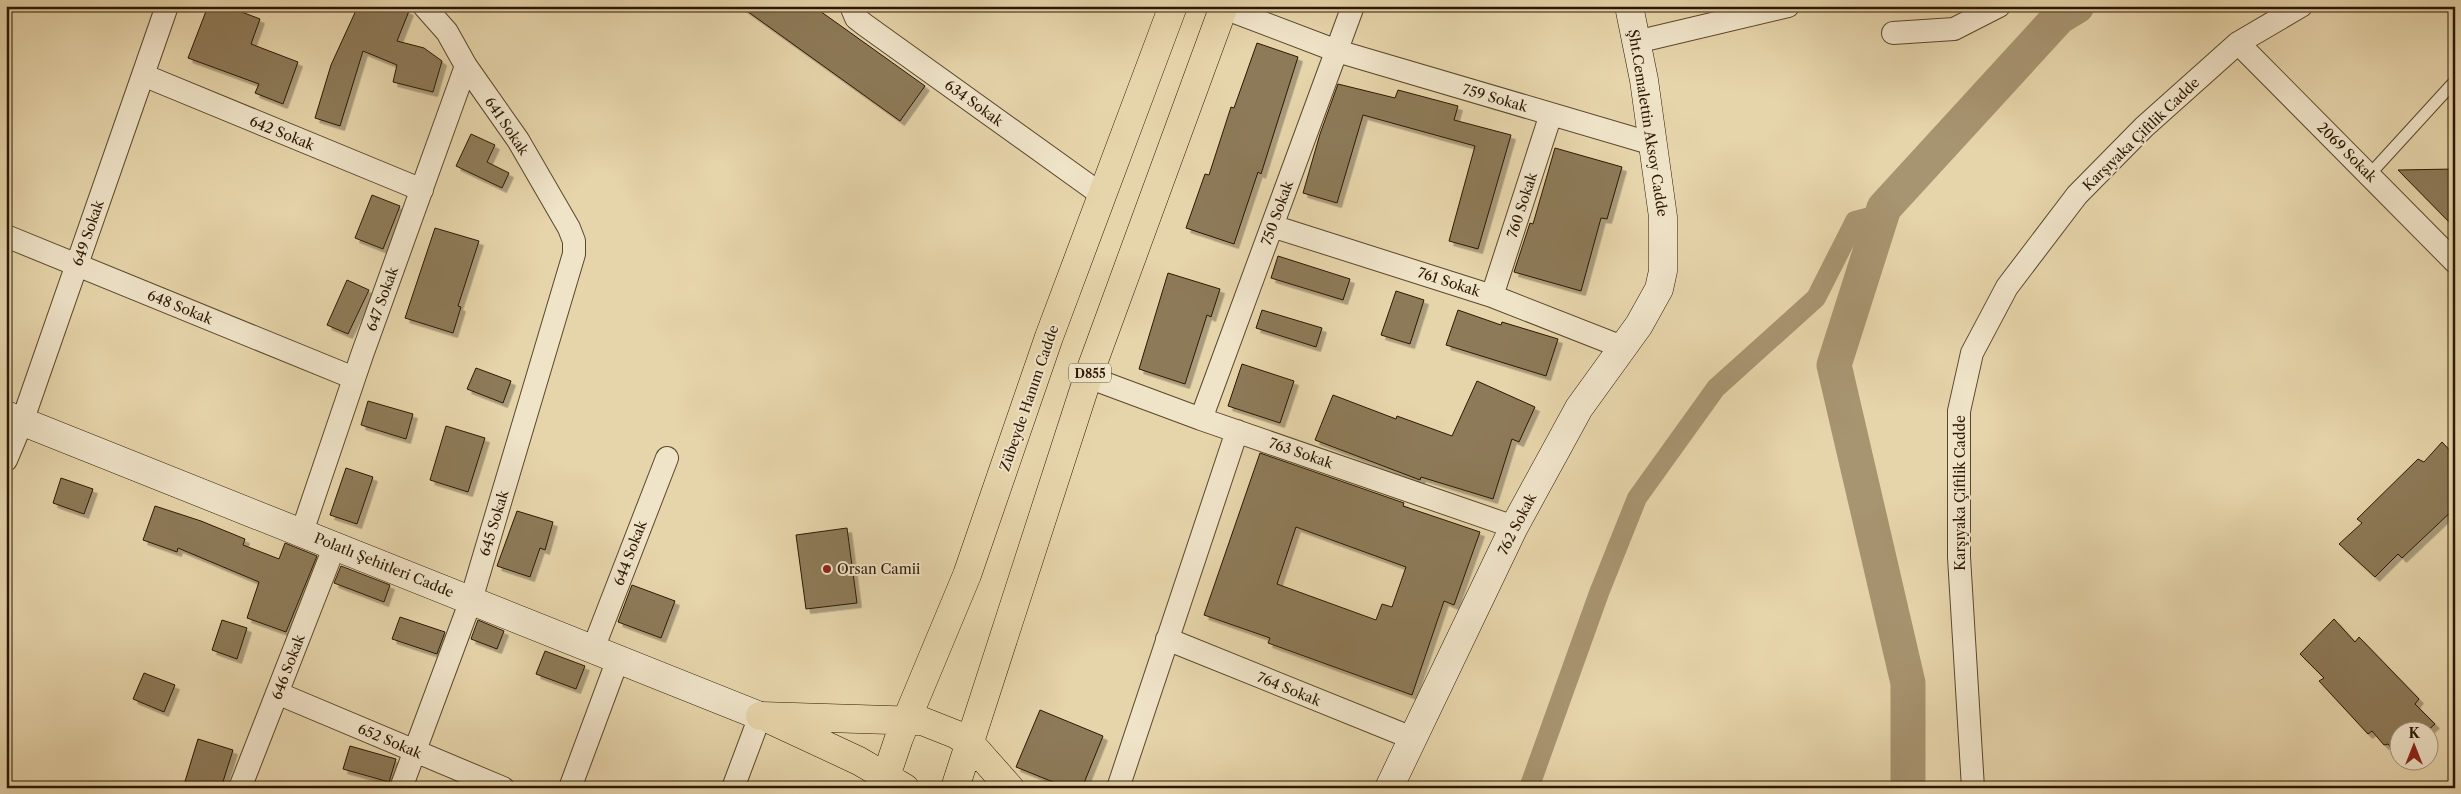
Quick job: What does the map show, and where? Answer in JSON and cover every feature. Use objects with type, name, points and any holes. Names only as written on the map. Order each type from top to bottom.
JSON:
[{"type":"highway","name":"Zübeyde Hanım Cadde","points":[[891,784],[907,720],[967,576],[1049,337],[1173,6]]},
{"type":"highway","name":"D855","points":[[956,788],[1088,377],[1224,7]]},
{"type":"highway","points":[[760,716],[922,721],[942,728],[971,744],[1010,788]]},
{"type":"highway","points":[[760,716],[891,784]]},
{"type":"street","name":"649 Sokak","points":[[6,460],[14,418],[77,264],[167,6]]},
{"type":"street","name":"641 Sokak","points":[[424,6],[447,32],[466,66],[518,140],[569,228],[574,241],[574,254]]},
{"type":"street","name":"634 Sokak","points":[[851,6],[856,18],[865,25],[1102,195]]},
{"type":"street","name":"750 Sokak","points":[[1201,419],[1353,6]]},
{"type":"street","name":"Şht.Cemalettin Aksoy Cadde","points":[[1629,6],[1653,144],[1663,217],[1663,270]]},
{"type":"street","points":[[1636,42],[1788,6]]},
{"type":"street","points":[[1894,33],[1954,28],[1999,6]]},
{"type":"street","name":"Karşıyaka Çiftlik Cadde","points":[[1973,788],[1959,557],[1959,411],[1972,353],[2008,287],[2077,195],[2144,127],[2238,43],[2301,6]]},
{"type":"street","name":"759 Sokak","points":[[1224,7],[1337,51],[1653,144]]},
{"type":"street","name":"2069 Sokak","points":[[2238,43],[2370,174],[2455,262]]},
{"type":"street","name":"647 Sokak","points":[[302,532],[354,378],[466,66]]},
{"type":"street","name":"642 Sokak","points":[[143,76],[422,190]]},
{"type":"street","name":"760 Sokak","points":[[1492,296],[1551,114]]},
{"type":"street","name":"761 Sokak","points":[[1272,226],[1492,296],[1622,347]]},
{"type":"street","name":"648 Sokak","points":[[6,236],[354,378]]},
{"type":"street","name":"645 Sokak","points":[[401,788],[471,600],[574,254]]},
{"type":"street","name":"762 Sokak","points":[[1388,788],[1514,527],[1578,408],[1639,325],[1659,289],[1663,270]]},
{"type":"street","name":"763 Sokak","points":[[1088,377],[1236,432],[1514,527]]},
{"type":"street","name":"Polatlı Şehitleri Cadde","points":[[14,418],[760,716]]},
{"type":"street","points":[[1118,788],[1236,432]]},
{"type":"street","name":"644 Sokak","points":[[593,649],[666,458]]},
{"type":"street","name":"646 Sokak","points":[[240,788],[335,546]]},
{"type":"street","name":"764 Sokak","points":[[1167,639],[1412,738]]},
{"type":"street","points":[[570,788],[618,659]]},
{"type":"street","name":"652 Sokak","points":[[277,693],[503,788]]},
{"type":"street","points":[[733,788],[760,716]]},
{"type":"lane","points":[[2370,174],[2455,81]]},
{"type":"building","points":[[208,6],[226,6],[260,19],[251,44],[298,62],[283,104],[255,93],[259,84],[188,58]]},
{"type":"building","points":[[358,6],[397,6],[409,11],[397,41],[424,48],[442,61],[433,92],[393,82],[397,65],[363,51],[340,126],[315,118],[331,65]]},
{"type":"building","points":[[740,6],[813,6],[925,86],[900,121]]},
{"type":"building","points":[[1257,43],[1298,57],[1261,174],[1258,172],[1234,244],[1186,228],[1205,174],[1209,175],[1231,107],[1234,108]]},
{"type":"building","points":[[1338,84],[1395,98],[1398,90],[1458,106],[1454,120],[1511,135],[1478,249],[1449,241],[1475,146],[1363,115],[1337,203],[1303,193],[1320,134]]},
{"type":"building","points":[[471,134],[495,145],[487,162],[509,173],[502,188],[456,166]]},
{"type":"building","points":[[1555,148],[1622,167],[1607,219],[1601,218],[1581,291],[1514,272],[1530,223],[1533,224]]},
{"type":"building","points":[[2455,169],[2455,228],[2398,170]]},
{"type":"building","points":[[372,195],[400,206],[383,249],[355,238]]},
{"type":"building","points":[[435,228],[479,241],[458,306],[461,307],[453,333],[405,318]]},
{"type":"building","points":[[1278,256],[1350,279],[1343,300],[1271,278]]},
{"type":"building","points":[[1168,273],[1220,289],[1211,317],[1207,315],[1185,384],[1139,369]]},
{"type":"building","points":[[347,280],[369,290],[348,334],[327,325]]},
{"type":"building","points":[[1396,291],[1424,300],[1410,344],[1381,335]]},
{"type":"building","points":[[1262,310],[1322,328],[1316,347],[1256,328]]},
{"type":"building","points":[[1458,310],[1501,325],[1502,322],[1558,339],[1546,376],[1446,345]]},
{"type":"building","points":[[1242,364],[1294,381],[1280,423],[1228,406]]},
{"type":"building","points":[[476,368],[511,381],[503,403],[467,389]]},
{"type":"building","points":[[1477,381],[1535,407],[1519,442],[1512,439],[1493,499],[1421,477],[1420,480],[1315,440],[1333,395],[1396,419],[1397,416],[1452,436]]},
{"type":"building","points":[[368,401],[413,414],[406,439],[361,425]]},
{"type":"building","points":[[446,426],[485,438],[468,492],[430,480]]},
{"type":"building","points":[[2442,442],[2455,456],[2455,508],[2402,558],[2398,554],[2375,577],[2339,544],[2362,523],[2357,519],[2418,459],[2424,462]]},
{"type":"building","points":[[1260,453],[1404,503],[1403,506],[1480,532],[1454,605],[1444,601],[1412,695],[1268,643],[1270,638],[1204,615]],"holes":[[[1296,527],[1406,567],[1392,607],[1382,604],[1376,620],[1277,584]]]},
{"type":"building","points":[[346,468],[373,477],[357,524],[330,515]]},
{"type":"building","points":[[61,478],[93,489],[84,514],[53,503]]},
{"type":"building","points":[[155,506],[201,521],[245,539],[243,545],[279,559],[285,543],[317,556],[286,632],[247,618],[259,582],[178,548],[177,552],[143,540]]},
{"type":"building","points":[[517,511],[553,522],[545,550],[540,548],[530,577],[497,566]]},
{"type":"building","name":"Orsan Camii","points":[[847,528],[857,603],[806,609],[796,535]]},
{"type":"building","points":[[341,566],[390,585],[384,602],[334,583]]},
{"type":"building","points":[[632,585],[675,601],[661,638],[618,622]]},
{"type":"building","points":[[400,617],[445,632],[437,654],[392,639]]},
{"type":"building","points":[[2334,619],[2355,642],[2359,637],[2419,699],[2415,704],[2433,722],[2388,722],[2388,744],[2384,745],[2372,731],[2368,734],[2319,681],[2324,678],[2300,654]]},
{"type":"building","points":[[222,620],[247,628],[237,659],[212,650]]},
{"type":"building","points":[[478,620],[504,631],[497,649],[471,639]]},
{"type":"building","points":[[545,651],[585,666],[576,689],[536,674]]},
{"type":"building","points":[[144,673],[175,685],[164,712],[133,699]]},
{"type":"building","points":[[1040,710],[1103,736],[1082,788],[1068,788],[1016,767]]},
{"type":"building","points":[[198,739],[233,750],[221,788],[183,788]]},
{"type":"building","points":[[350,746],[396,759],[389,782],[343,769]]},
{"type":"waterway","points":[[1908,788],[1908,683],[1834,365],[1884,208],[2059,17],[2077,6]]},
{"type":"waterway","points":[[1529,788],[1599,593],[1637,498],[1716,388],[1816,298],[1855,221],[1882,214]]},
{"type":"place","name":"Orsan Camii","points":[[827,569]]}]
